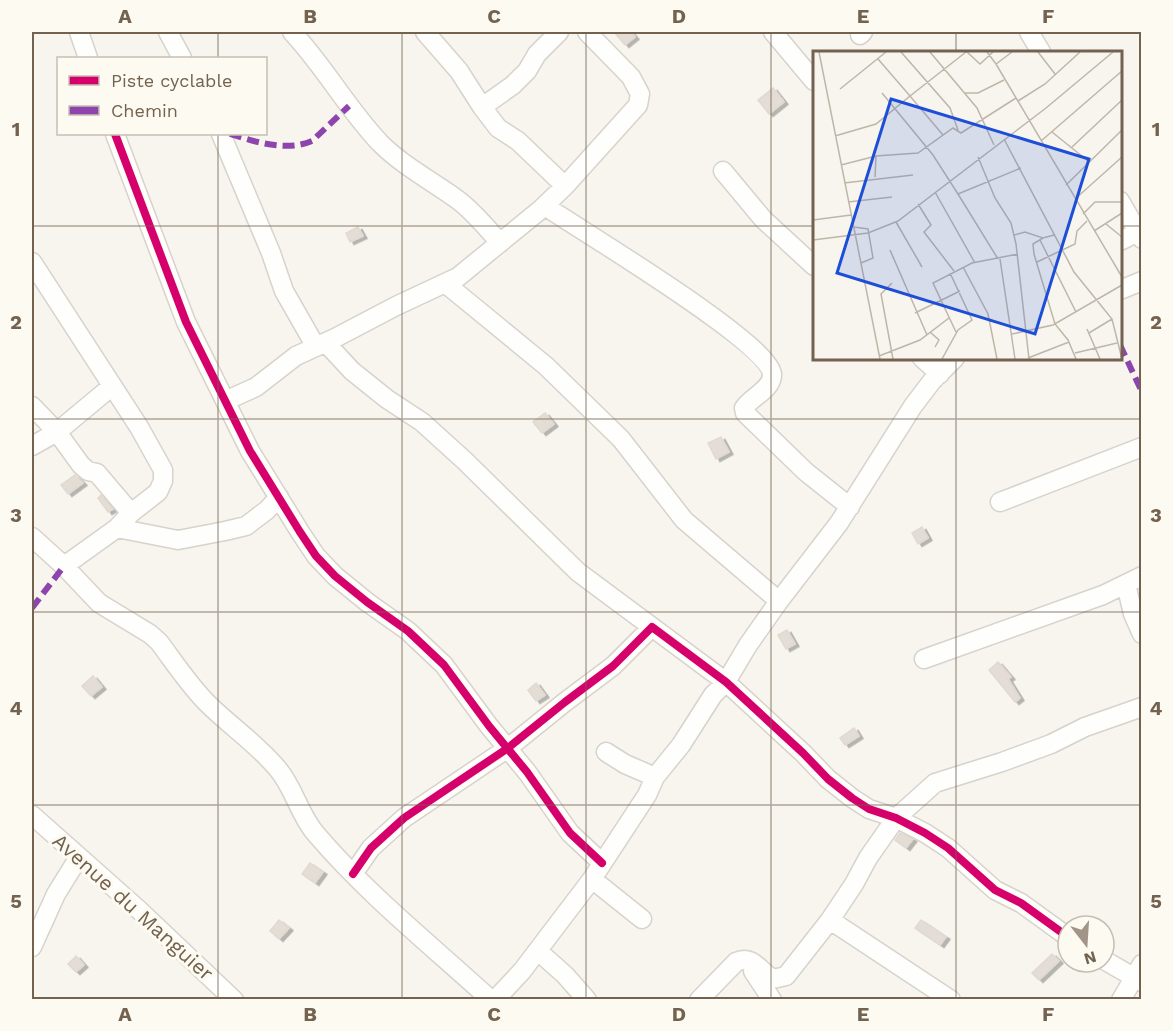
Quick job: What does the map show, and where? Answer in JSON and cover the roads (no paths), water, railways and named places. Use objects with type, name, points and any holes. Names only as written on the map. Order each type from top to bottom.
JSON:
[{"type":"street","points":[[79,32],[88,57]]},
{"type":"street","points":[[168,32],[181,57]]},
{"type":"street","points":[[292,32],[319,64],[349,106],[381,143],[405,164],[458,200],[500,243]]},
{"type":"street","points":[[425,32],[459,71],[498,128],[518,141],[565,186]]},
{"type":"street","points":[[482,107],[513,85],[537,54],[559,32]]},
{"type":"street","points":[[225,401],[256,387],[296,356],[458,277],[545,206],[565,186],[638,105],[640,94],[631,78],[587,32]]},
{"type":"street","points":[[773,32],[813,80]]},
{"type":"street","points":[[1029,32],[1040,51]]},
{"type":"street","points":[[115,135],[186,322],[250,451],[316,556],[351,590],[408,631],[444,664],[570,833],[602,863]]},
{"type":"street","points":[[221,135],[271,253],[284,291],[321,345],[387,399],[422,422],[457,453],[578,572],[726,682],[828,779],[869,809],[896,818],[948,848],[995,890],[1021,903],[1056,928]]},
{"type":"street","points":[[723,171],[763,219],[813,265]]},
{"type":"street","points":[[1122,204],[1140,234],[1122,240]]},
{"type":"street","points":[[545,206],[692,301],[741,340],[769,367],[772,376],[769,385],[747,404],[744,408],[745,413],[806,472],[850,507]]},
{"type":"street","points":[[32,262],[139,427],[163,470],[163,481],[158,492],[131,513],[117,528],[64,566]]},
{"type":"street","points":[[1122,289],[1142,281]]},
{"type":"street","points":[[446,284],[546,366],[621,439],[684,520],[779,601]]},
{"type":"street","points":[[924,360],[940,374]]},
{"type":"street","points":[[32,537],[99,603],[150,634],[159,642],[206,702],[254,743],[279,770],[293,790],[313,831],[353,874],[493,999],[522,971],[592,879],[636,813],[655,777],[681,745],[713,695],[726,682],[748,645],[779,601],[850,507],[901,423],[953,360]]},
{"type":"street","points":[[32,446],[57,432],[111,387]]},
{"type":"street","points":[[32,406],[57,432],[81,465],[97,474],[131,513]]},
{"type":"street","points":[[1000,502],[1142,447]]},
{"type":"street","points":[[117,528],[178,540],[246,526],[267,510],[279,497]]},
{"type":"street","points":[[924,659],[1103,595],[1134,580],[1133,614],[1142,634]]},
{"type":"street","points":[[353,874],[371,848],[404,818],[508,748],[613,666],[652,627]]},
{"type":"street","points":[[699,999],[736,962],[746,959],[757,965],[772,979],[784,977],[830,920],[896,818],[939,780],[1002,762],[1142,707]]},
{"type":"street","points":[[606,752],[625,764],[655,777]]},
{"type":"street","name":"Avenue du Manguier","points":[[32,815],[234,999]]},
{"type":"street","points":[[32,947],[56,894],[78,857]]},
{"type":"street","points":[[592,879],[642,919]]},
{"type":"street","points":[[830,920],[951,999]]},
{"type":"street","points":[[538,951],[587,999]]},
{"type":"street","points":[[746,959],[772,999]]},
{"type":"street","points":[[1116,965],[1139,974],[1121,999]]}]
